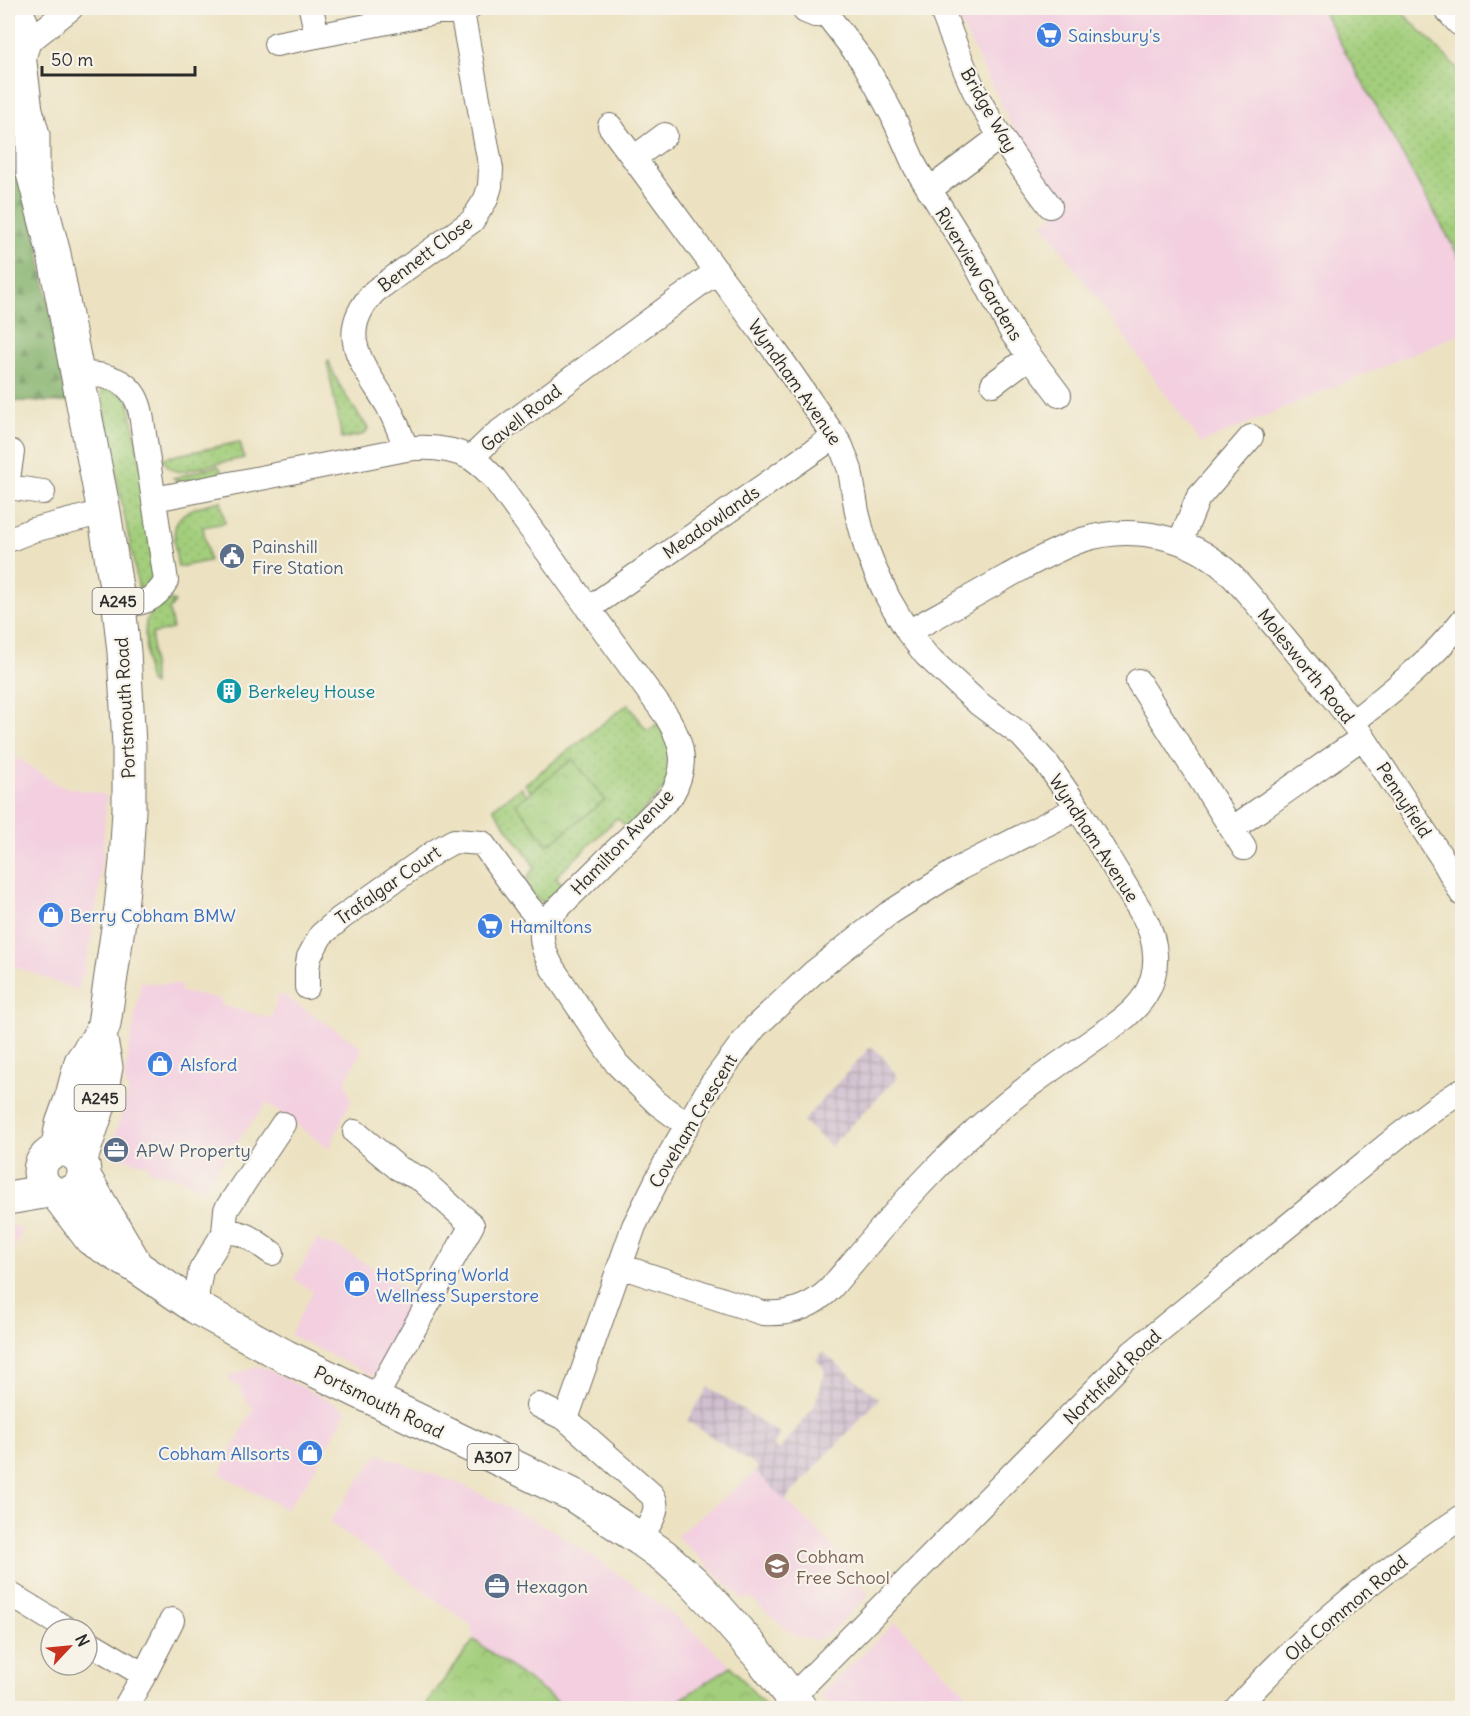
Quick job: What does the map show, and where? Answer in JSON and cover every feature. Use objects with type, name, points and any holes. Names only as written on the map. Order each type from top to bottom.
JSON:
[{"type":"main road","name":"Portsmouth Road","points":[[11,8],[20,17],[23,27],[24,36],[17,56],[26,111],[33,135],[33,173],[54,254],[104,512],[124,652],[129,746],[126,867],[110,989],[100,1035],[81,1062],[62,1124],[66,1161],[117,1236],[150,1276]]},
{"type":"main road","points":[[1451,8],[1462,20]]},
{"type":"main road","name":"Portsmouth Road","points":[[8,118],[14,141],[33,173]]},
{"type":"main road","name":"Portsmouth Road","points":[[66,1161],[39,1168],[40,1177],[43,1185],[53,1193],[91,1239],[197,1308],[251,1339],[573,1496],[640,1539],[664,1556],[713,1603],[758,1654],[796,1703]]},
{"type":"main road","points":[[8,1177],[66,1161]]},
{"type":"main road","points":[[8,1198],[53,1193]]},
{"type":"street","points":[[17,56],[71,8]]},
{"type":"street","points":[[311,8],[317,36]]},
{"type":"street","name":"Bridge Way","points":[[941,8],[978,99],[1050,206]]},
{"type":"street","name":"Riverview Gardens","points":[[818,9],[864,63],[916,168],[974,261],[1013,334],[1059,395]]},
{"type":"street","name":"Bennett Close","points":[[276,44],[438,12],[466,10],[489,152],[490,186],[472,221],[375,291],[366,301],[357,321],[355,333],[359,359],[394,419],[406,449]]},
{"type":"street","name":"Wyndham Avenue","points":[[610,126],[835,436],[846,456],[860,528],[869,555],[888,598],[909,632],[941,669],[978,703],[1021,735],[1048,765],[1078,808],[1143,915],[1155,947],[1154,974],[1146,995],[1131,1013],[1025,1089],[970,1134],[909,1196],[822,1298],[810,1305],[786,1313],[763,1313],[620,1266]]},
{"type":"street","points":[[634,158],[665,135]]},
{"type":"street","name":"Riverview Gardens","points":[[929,190],[1001,136]]},
{"type":"street","name":"Gavell Road","points":[[155,499],[406,449],[440,448],[457,451],[471,458],[495,435],[717,271]]},
{"type":"street","name":"Riverview Gardens","points":[[993,384],[1029,357]]},
{"type":"street","points":[[77,374],[104,375],[130,389],[140,404],[166,581],[159,593],[149,600],[118,606]]},
{"type":"street","name":"Meadowlands","points":[[588,609],[835,436]]},
{"type":"street","points":[[1179,542],[1198,498],[1251,437]]},
{"type":"street","points":[[8,479],[12,452]]},
{"type":"street","name":"Hamilton Avenue","points":[[471,458],[494,478],[667,717],[680,742],[682,768],[676,788],[665,804],[564,902],[544,925]]},
{"type":"street","points":[[8,487],[44,492]]},
{"type":"street","points":[[8,540],[33,530],[104,512]]},
{"type":"street","name":"Molesworth Road","points":[[909,632],[1048,555],[1082,540],[1101,535],[1158,536],[1197,549],[1227,572],[1358,730],[1238,839],[1138,681]]},
{"type":"street","points":[[1358,730],[1440,648],[1462,621]]},
{"type":"street","name":"Pennyfield","points":[[1358,730],[1442,858],[1462,894]]},
{"type":"street","name":"Coveham Crescent","points":[[566,1419],[634,1226],[659,1173],[711,1085],[755,1027],[806,979],[888,914],[960,868],[1078,808]]},
{"type":"street","name":"Trafalgar Court","points":[[307,987],[309,957],[321,935],[329,927],[436,851],[454,841],[482,843],[526,905],[544,925]]},
{"type":"street","points":[[544,925],[542,940],[547,956],[617,1065],[657,1103],[687,1125]]},
{"type":"street","name":"Northfield Road","points":[[796,1703],[1133,1352],[1397,1137],[1434,1108],[1462,1090]]},
{"type":"street","points":[[197,1308],[201,1270],[224,1233],[226,1210],[283,1124]]},
{"type":"street","points":[[355,1132],[398,1168],[422,1180],[472,1225],[374,1400]]},
{"type":"street","points":[[224,1233],[234,1231],[241,1233],[272,1253]]},
{"type":"street","points":[[150,1276],[180,1280],[201,1270]]},
{"type":"street","points":[[538,1405],[566,1419],[648,1490],[655,1499],[656,1510],[640,1539]]},
{"type":"street","name":"Old Common Road","points":[[1238,1708],[1304,1641],[1364,1588],[1462,1517]]},
{"type":"street","points":[[8,1593],[47,1617]]},
{"type":"street","points":[[125,1708],[172,1620]]},
{"type":"street","points":[[99,1648],[144,1675]]},
{"type":"shaded area","points":[[955,8],[1321,8],[1462,262],[1462,333],[1201,443],[1042,223],[1066,206],[1011,124]]},
{"type":"shaded area","name":"Berry Cobham BMW","points":[[8,752],[60,786],[106,795],[99,889],[91,941],[77,990],[8,964]]},
{"type":"shaded area","points":[[141,982],[180,985],[181,992],[221,999],[221,1005],[271,1018],[279,994],[363,1048],[346,1080],[351,1100],[329,1149],[267,1103],[201,1189],[180,1178],[149,1170],[149,1165],[108,1155],[129,1091],[124,1079]]},
{"type":"shaded area","points":[[871,1046],[883,1057],[898,1077],[831,1146],[803,1121]]},
{"type":"shaded area","points":[[8,1223],[23,1230],[8,1260]]},
{"type":"shaded area","points":[[317,1239],[322,1243],[338,1247],[425,1302],[380,1377],[367,1373],[290,1335],[313,1291],[294,1280]]},
{"type":"shaded area","points":[[823,1352],[879,1399],[785,1500],[756,1472],[758,1467],[687,1421],[708,1387],[780,1434],[772,1447],[778,1449],[782,1447],[814,1407],[825,1373],[822,1365],[816,1360]]},
{"type":"shaded area","points":[[261,1366],[347,1410],[308,1481],[286,1509],[220,1474],[254,1407],[250,1406],[236,1383],[231,1384],[229,1376]]},
{"type":"shaded area","points":[[378,1454],[465,1486],[551,1529],[627,1580],[691,1629],[731,1666],[668,1708],[566,1708],[474,1640],[471,1625],[329,1522]]},
{"type":"shaded area","name":"Cobham Free School","points":[[756,1472],[824,1536],[869,1595],[832,1631],[821,1638],[812,1640],[799,1637],[788,1631],[749,1597],[745,1601],[676,1536]]},
{"type":"shaded area","points":[[896,1622],[981,1708],[831,1708],[820,1694]]},
{"type":"green space","points":[[1321,8],[1398,8],[1462,73],[1462,262]]},
{"type":"green space","points":[[8,161],[29,199],[67,402],[8,401]]},
{"type":"green space","points":[[329,361],[341,388],[368,428],[365,434],[342,439],[327,362]]},
{"type":"green space","points":[[102,387],[128,397],[148,500],[154,587],[139,590],[106,422]]},
{"type":"green space","points":[[240,442],[244,458],[183,471],[170,469],[163,458]]},
{"type":"green space","points":[[218,466],[221,469],[220,475],[181,482],[173,478]]},
{"type":"green space","points":[[221,501],[225,523],[203,527],[209,561],[178,567],[174,538],[178,520],[193,509]]},
{"type":"green space","points":[[170,600],[175,602],[169,610],[173,629],[152,634],[153,685],[147,674],[146,621],[153,612]]},
{"type":"green space","points":[[628,704],[647,731],[660,722],[673,756],[667,785],[627,828],[617,818],[556,877],[566,888],[544,902],[532,897],[527,881],[535,867],[493,808],[521,787],[527,795],[516,805],[573,759],[531,792],[525,784]]},
{"type":"green space","points":[[573,759],[605,800],[548,845],[516,804]]},
{"type":"green space","points":[[474,1640],[566,1708],[423,1708]]},
{"type":"green space","points":[[731,1666],[767,1708],[668,1708]]},
{"type":"place","name":"Sainsbury's","points":[[1049,35]]},
{"type":"place","name":"Painshill Fire Station","points":[[232,556]]},
{"type":"place","name":"Berkeley House","points":[[229,691]]},
{"type":"place","name":"Berry Cobham BMW","points":[[51,915]]},
{"type":"place","name":"Hamiltons","points":[[490,926]]},
{"type":"place","name":"Alsford","points":[[160,1064]]},
{"type":"place","name":"APW Property","points":[[116,1150]]},
{"type":"place","name":"HotSpring World Wellness Superstore","points":[[357,1284]]},
{"type":"place","name":"Cobham Allsorts","points":[[310,1453]]},
{"type":"place","name":"Cobham Free School","points":[[777,1566]]},
{"type":"place","name":"Hexagon","points":[[497,1586]]}]
